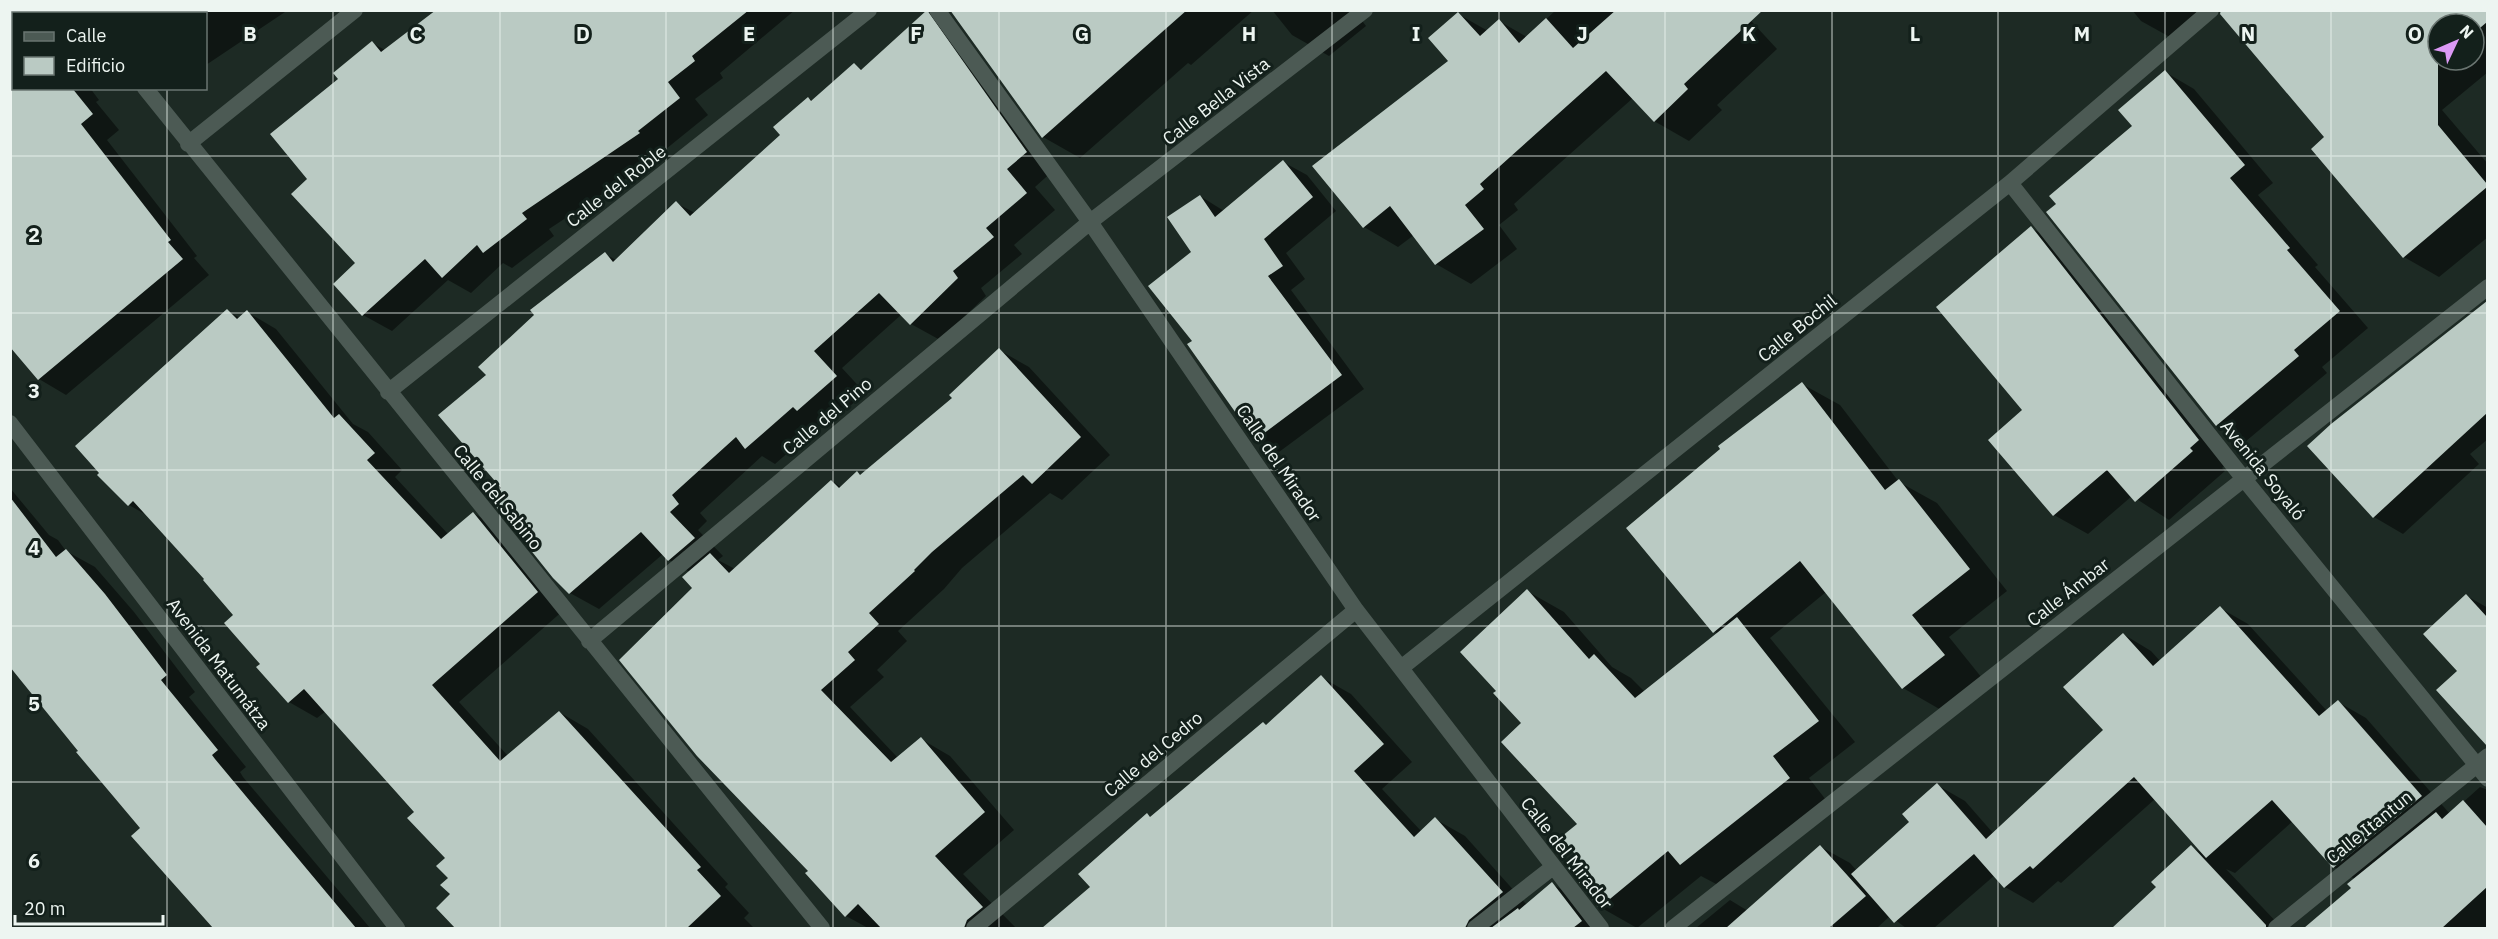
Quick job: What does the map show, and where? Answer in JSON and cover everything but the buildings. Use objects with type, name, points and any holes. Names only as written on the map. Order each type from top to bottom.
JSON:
[{"type":"street","points":[[188,144],[355,10]]},
{"type":"street","name":"Calle del Roble","points":[[388,392],[869,10]]},
{"type":"street","name":"Calle del Mirador","points":[[937,10],[1090,222],[1356,610],[1601,928]]},
{"type":"street","name":"Calle Bella Vista","points":[[1090,222],[1365,10]]},
{"type":"street","name":"Calle Bochil","points":[[1401,668],[2010,183],[2211,10]]},
{"type":"street","name":"Calle del Sabino","points":[[147,90],[822,928]]},
{"type":"street","name":"Avenida Soyaló","points":[[2010,183],[2244,478],[2482,760],[2487,779]]},
{"type":"street","name":"Calle del Pino","points":[[589,641],[1090,222]]},
{"type":"street","name":"Calle Ámbar","points":[[1673,928],[2487,286]]},
{"type":"street","name":"Avenida Matumátza","points":[[10,423],[397,928]]},
{"type":"street","name":"Calle del Cedro","points":[[974,928],[1356,610]]},
{"type":"street","name":"Calle Itantun","points":[[2276,928],[2482,760]]},
{"type":"street","points":[[1475,928],[1553,867]]}]
